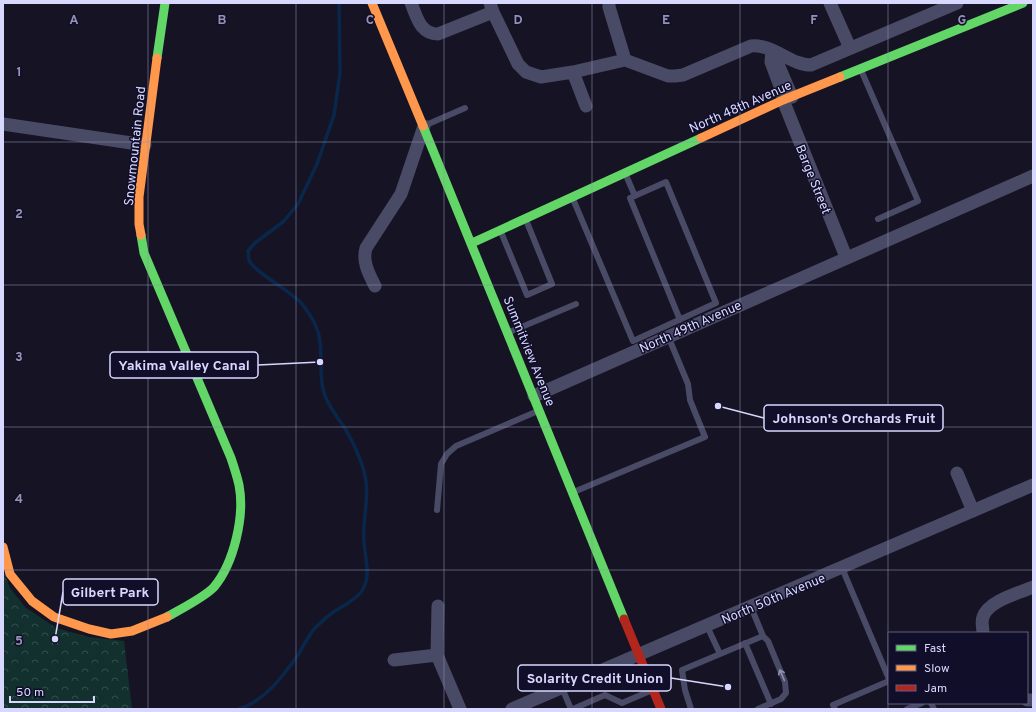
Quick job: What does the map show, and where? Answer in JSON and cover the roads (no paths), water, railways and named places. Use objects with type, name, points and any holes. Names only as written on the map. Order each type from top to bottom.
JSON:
[{"type":"street","name":"Snowmountain Road","points":[[3,547],[10,574],[32,601],[54,617],[89,629],[111,634],[132,631],[164,618],[213,588],[226,569],[236,543],[240,515],[239,486],[232,458],[144,253],[139,224],[139,197],[145,145],[165,3]]},
{"type":"street","name":"Summitview Avenue","points":[[372,3],[472,243],[661,709]]},
{"type":"street","points":[[411,3],[424,30],[432,34],[438,34],[492,8],[518,64],[526,72],[541,77],[573,72],[626,60],[668,76],[683,75],[751,46],[760,46],[806,65],[811,65],[957,3]]},
{"type":"street","points":[[609,3],[608,7],[626,60]]},
{"type":"street","points":[[830,3],[850,48]]},
{"type":"street","name":"North 48th Avenue","points":[[472,243],[788,98],[1023,3]]},
{"type":"street","name":"Barge Street","points":[[772,50],[846,257]]},
{"type":"street","points":[[573,72],[586,106]]},
{"type":"street","points":[[3,124],[145,145]]},
{"type":"street","points":[[375,286],[366,266],[364,256],[366,248],[401,194],[424,126]]},
{"type":"street","name":"North 49th Avenue","points":[[534,396],[846,257],[1033,176]]},
{"type":"street","points":[[957,473],[974,512]]},
{"type":"street","name":"North 50th Avenue","points":[[512,709],[974,512],[1033,485]]},
{"type":"street","points":[[983,632],[983,616],[990,607],[1000,601],[1033,587]]},
{"type":"street","points":[[438,606],[437,656],[460,709]]},
{"type":"street","points":[[394,660],[437,656]]},
{"type":"lane","points":[[861,69],[918,201],[878,219]]},
{"type":"lane","points":[[424,126],[465,108]]},
{"type":"lane","points":[[625,173],[635,196]]},
{"type":"lane","points":[[572,197],[633,341],[680,320],[716,303],[666,182],[630,198],[680,320]]},
{"type":"lane","points":[[500,230],[527,295],[552,284],[525,219]]},
{"type":"lane","points":[[508,332],[576,304]]},
{"type":"lane","points":[[573,492],[705,437],[690,400],[688,384],[668,336]]},
{"type":"lane","points":[[437,510],[441,464],[447,454],[456,446],[540,410]]},
{"type":"lane","points":[[842,568],[888,678]]},
{"type":"lane","points":[[751,607],[763,636],[768,641],[786,682],[787,689],[786,693],[781,699],[758,709]]},
{"type":"lane","points":[[707,626],[720,654]]},
{"type":"lane","points":[[691,709],[685,690],[682,670],[763,636]]},
{"type":"lane","points":[[745,643],[771,704]]},
{"type":"lane","points":[[835,709],[833,705],[888,680]]},
{"type":"lane","points":[[562,688],[572,709],[605,696],[622,703],[653,690]]},
{"type":"lane","points":[[908,709],[920,704]]},
{"type":"waterway","points":[[239,709],[257,700],[273,687],[298,655],[314,629],[329,615],[351,601],[361,592],[367,574],[364,534],[367,492],[365,476],[362,464],[352,442],[330,405],[322,387],[321,348],[318,332],[311,317],[302,304],[257,270],[249,259],[248,251],[255,243],[284,221],[298,204],[317,164],[334,115],[340,73],[339,3]]},
{"type":"place","name":"Yakima Valley Canal","points":[[320,362]]},
{"type":"place","name":"Johnson's Orchards Fruit","points":[[718,406]]},
{"type":"place","name":"Gilbert Park","points":[[55,639]]},
{"type":"place","name":"Solarity Credit Union","points":[[728,687]]}]
